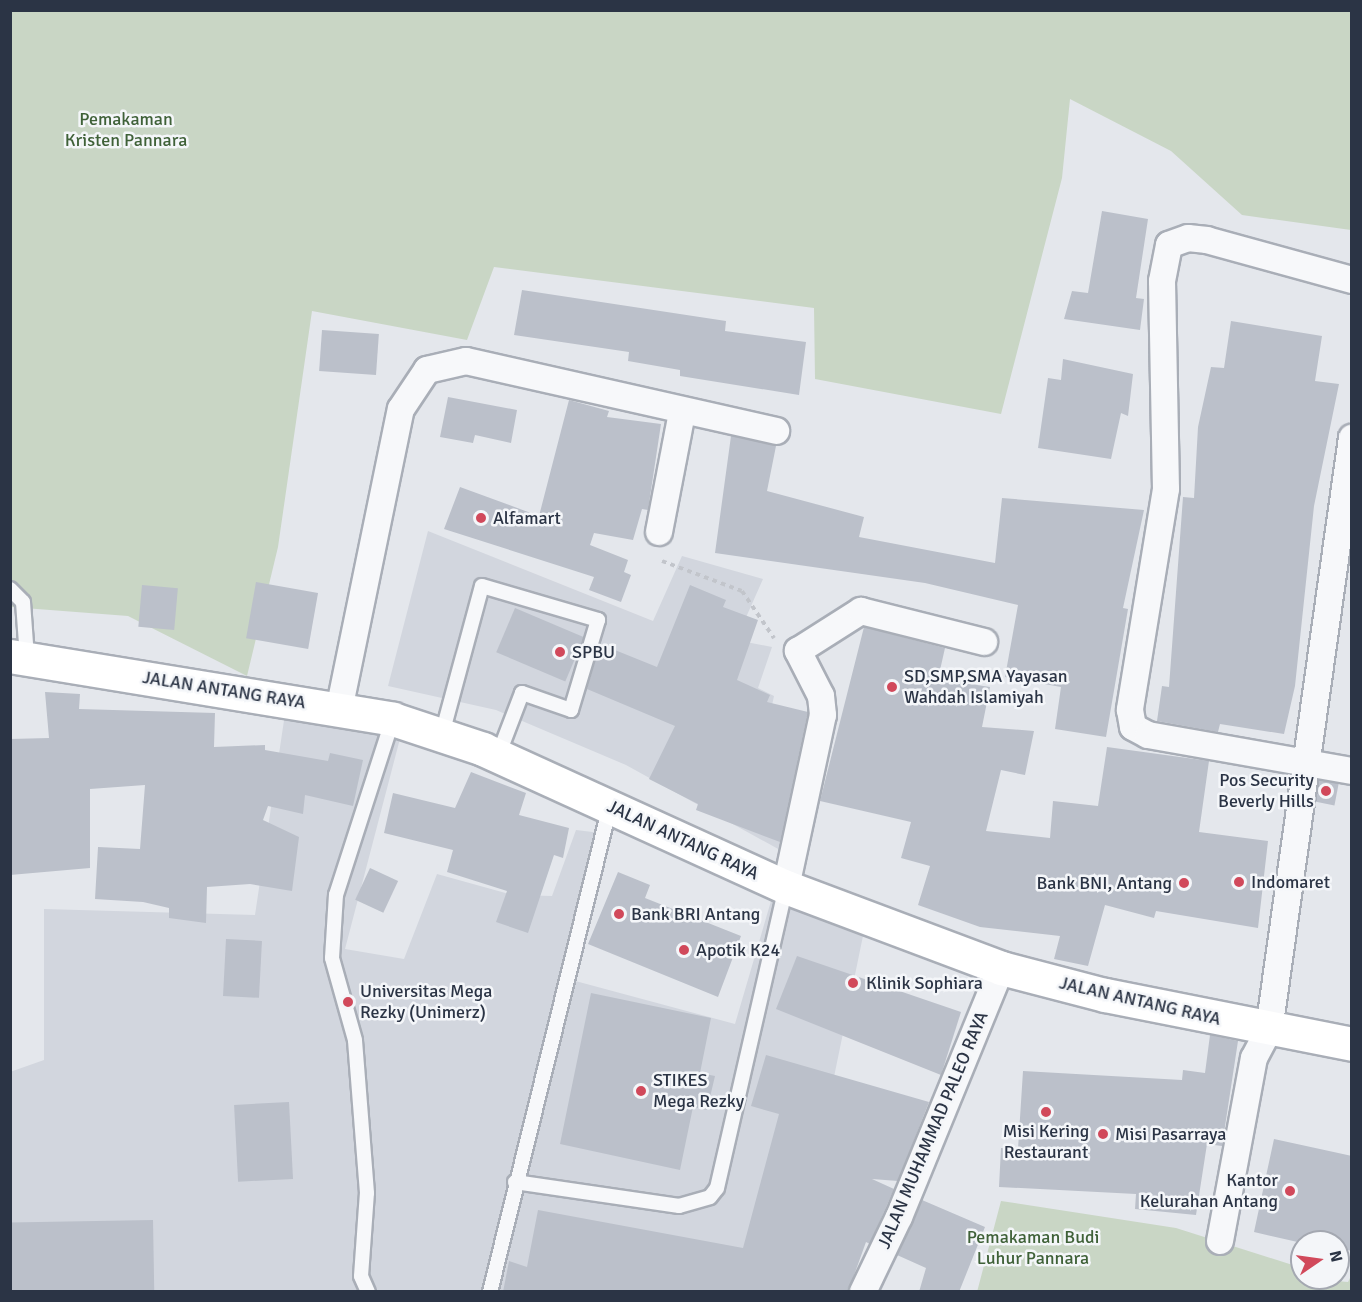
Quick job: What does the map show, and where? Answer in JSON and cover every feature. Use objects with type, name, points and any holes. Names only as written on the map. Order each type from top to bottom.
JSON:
[{"type":"main road","name":"JALAN ANTANG RAYA","points":[[19,657],[393,719],[442,734],[498,756],[786,887],[1001,968],[1269,1030],[1352,1044]]},
{"type":"street","points":[[1352,280],[1188,238],[1169,245],[1162,281],[1166,489],[1131,723],[1148,735],[1307,765],[1352,771]]},
{"type":"street","points":[[339,710],[401,409],[427,370],[466,362],[682,412],[776,431]]},
{"type":"street","points":[[659,532],[682,412]]},
{"type":"street","points":[[1220,1241],[1254,1058],[1269,1030],[1352,438]]},
{"type":"street","points":[[786,887],[823,716],[821,696],[798,651],[861,611],[984,642]]},
{"type":"street","name":"JALAN MUHAMMAD PALEO RAYA","points":[[863,1292],[899,1218],[1001,968]]},
{"type":"lane","points":[[442,734],[482,586],[598,620],[571,710],[522,693],[498,756]]},
{"type":"lane","points":[[10,589],[25,609],[19,657]]},
{"type":"lane","points":[[368,1292],[361,1276],[367,1192],[356,1051],[332,958],[336,895],[393,719]]},
{"type":"lane","points":[[490,1292],[515,1182],[610,806]]},
{"type":"lane","points":[[515,1182],[679,1206],[710,1197],[717,1188],[786,887]]},
{"type":"path","points":[[662,561],[742,591],[775,639],[798,651]]},
{"type":"shaded area","points":[[428,531],[653,621],[682,556],[763,579],[736,640],[772,647],[758,688],[774,696],[762,752],[809,763],[780,850],[626,765],[496,710],[388,686]]},
{"type":"shaded area","name":"Universitas Mega Rezky (Unimerz)","points":[[286,707],[402,731],[345,949],[404,959],[437,874],[513,895],[552,896],[576,830],[609,834],[568,979],[735,1024],[771,901],[864,931],[790,1291],[11,1291],[10,1072],[44,1060],[44,909],[255,915]]},
{"type":"green space","name":"Pemakaman Kristen Pannara","points":[[10,11],[1351,11],[1351,230],[1242,215],[1171,151],[1070,99],[1062,178],[1001,414],[815,379],[814,308],[494,267],[467,340],[312,311],[278,547],[247,676],[128,616],[11,607]]},
{"type":"green space","name":"Pemakaman Budi Luhur Pannara","points":[[1001,1201],[1176,1228],[1290,1264],[1290,1290],[1350,1290],[1352,1274],[1351,1292],[977,1292]]},
{"type":"building","points":[[1102,211],[1148,219],[1136,298],[1144,299],[1140,330],[1064,319],[1072,291],[1088,293]]},
{"type":"building","points":[[522,290],[726,321],[725,331],[806,342],[799,395],[680,376],[680,370],[628,361],[629,352],[514,335]]},
{"type":"building","points":[[1231,321],[1322,336],[1315,381],[1339,384],[1314,506],[1295,686],[1284,734],[1220,724],[1218,732],[1157,721],[1162,686],[1169,687],[1183,497],[1194,498],[1198,427],[1211,367],[1224,368]]},
{"type":"building","points":[[322,330],[379,334],[376,375],[319,371]]},
{"type":"building","points":[[1063,359],[1133,374],[1128,416],[1121,413],[1111,459],[1038,448],[1048,378],[1061,380]]},
{"type":"building","points":[[448,397],[517,410],[511,443],[475,435],[473,443],[440,437]]},
{"type":"building","points":[[569,400],[609,411],[607,417],[661,424],[648,510],[642,509],[633,540],[594,533],[590,545],[628,560],[624,572],[631,575],[621,602],[589,590],[594,577],[444,529],[460,487],[539,516]]},
{"type":"building","points":[[731,436],[776,446],[767,491],[864,517],[859,537],[995,563],[1002,498],[1144,510],[1123,608],[1128,609],[1106,737],[1055,729],[1061,687],[1005,677],[1018,605],[925,583],[715,553]]},
{"type":"building","points":[[256,582],[318,593],[308,649],[246,638]]},
{"type":"building","points":[[142,585],[178,588],[174,630],[138,627]]},
{"type":"building","points":[[690,585],[726,600],[723,607],[758,620],[737,680],[770,695],[767,702],[808,712],[780,842],[696,810],[698,804],[649,779],[675,726],[587,689],[600,644],[657,667]]},
{"type":"building","name":"SPBU","points":[[515,608],[584,637],[565,681],[496,652]]},
{"type":"building","points":[[864,627],[945,648],[938,679],[990,687],[982,727],[1034,731],[1025,775],[1001,770],[986,831],[1050,838],[1053,801],[1098,806],[1107,747],[1209,761],[1199,832],[1268,841],[1258,928],[1156,911],[1154,918],[1105,905],[1088,966],[1054,959],[1060,936],[980,927],[918,905],[930,866],[901,858],[911,822],[820,801]]},
{"type":"building","points":[[45,692],[80,694],[79,709],[215,713],[214,747],[265,745],[265,750],[328,761],[330,753],[363,760],[353,806],[305,795],[303,814],[268,806],[263,820],[299,837],[292,891],[250,884],[207,887],[206,923],[169,918],[169,908],[143,902],[95,899],[98,847],[140,849],[145,785],[90,789],[90,868],[10,875],[10,739],[49,738]]},
{"type":"building","points":[[471,772],[526,793],[519,815],[569,828],[563,858],[554,855],[528,933],[496,922],[507,891],[447,872],[453,850],[384,833],[393,793],[455,808]]},
{"type":"building","name":"Pos Security Beverly Hills","points":[[1319,780],[1339,784],[1334,805],[1315,802]]},
{"type":"building","points":[[370,868],[398,881],[383,913],[355,900]]},
{"type":"building","name":"Apotik K24","points":[[618,872],[650,885],[645,898],[741,936],[718,997],[588,944]]},
{"type":"building","points":[[226,939],[262,941],[259,998],[223,996]]},
{"type":"building","points":[[797,956],[961,1012],[941,1075],[776,1009]]},
{"type":"building","name":"STIKES Mega Rezky","points":[[591,993],[711,1018],[700,1073],[715,1076],[707,1110],[693,1107],[680,1170],[560,1144]]},
{"type":"building","points":[[1210,1035],[1238,1041],[1222,1146],[1207,1144],[1196,1215],[1135,1209],[1136,1194],[999,1187],[1001,1148],[1018,1149],[1023,1071],[1182,1080],[1183,1070],[1205,1073]]},
{"type":"building","points":[[766,1055],[929,1102],[898,1181],[872,1179],[894,1189],[870,1244],[866,1242],[848,1292],[503,1292],[509,1261],[527,1267],[538,1210],[743,1248],[779,1114],[751,1106]]},
{"type":"building","points":[[289,1102],[293,1179],[238,1182],[234,1105]]},
{"type":"building","name":"Kantor Kelurahan Antang","points":[[1274,1139],[1352,1156],[1352,1251],[1350,1251],[1350,1230],[1290,1230],[1290,1240],[1254,1232]]},
{"type":"building","points":[[922,1200],[985,1227],[959,1292],[919,1292],[926,1268],[897,1255]]},
{"type":"building","points":[[153,1220],[154,1292],[11,1292],[10,1222]]},
{"type":"place","name":"Alfamart","points":[[481,518]]},
{"type":"place","name":"SPBU","points":[[560,652]]},
{"type":"place","name":"SD,SMP,SMA Yayasan Wahdah Islamiyah","points":[[892,687]]},
{"type":"place","name":"Pos Security Beverly Hills","points":[[1326,791]]},
{"type":"place","name":"Indomaret","points":[[1239,882]]},
{"type":"place","name":"Bank BNI, Antang","points":[[1184,883]]},
{"type":"place","name":"Bank BRI Antang","points":[[619,914]]},
{"type":"place","name":"Apotik K24","points":[[684,950]]},
{"type":"place","name":"Klinik Sophiara","points":[[853,983]]},
{"type":"place","name":"Universitas Mega Rezky (Unimerz)","points":[[348,1002]]},
{"type":"place","name":"STIKES Mega Rezky","points":[[641,1091]]},
{"type":"place","name":"Misi Kering Restaurant","points":[[1046,1112]]},
{"type":"place","name":"Misi Pasarraya","points":[[1103,1134]]},
{"type":"place","name":"Kantor Kelurahan Antang","points":[[1290,1191]]}]
